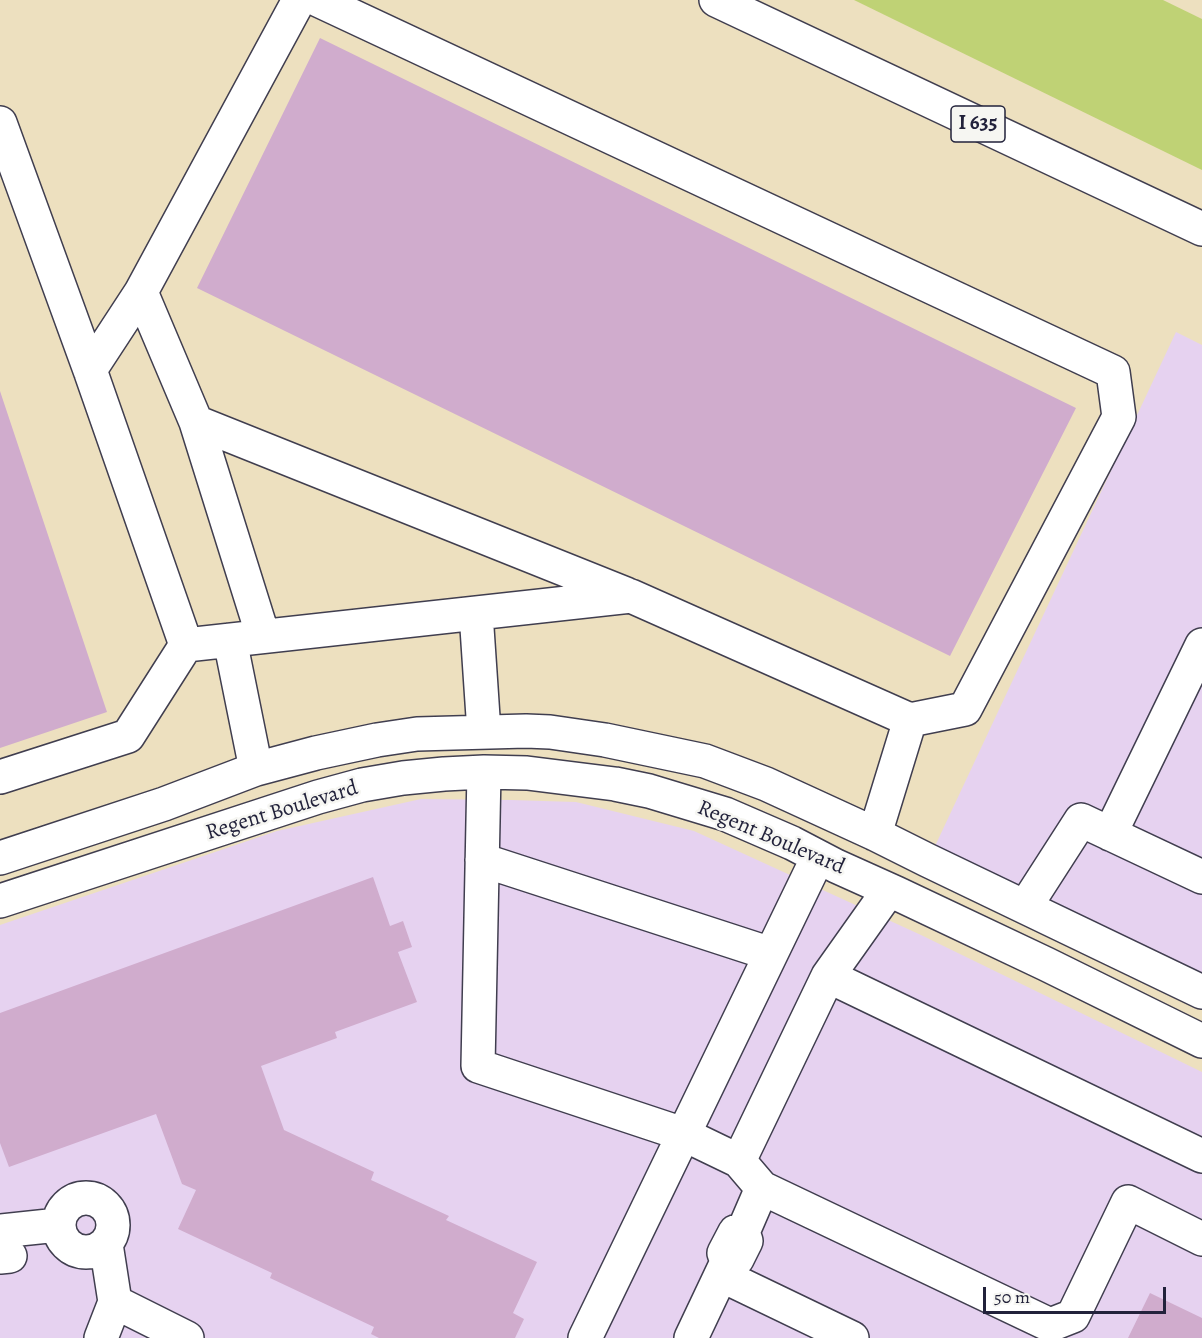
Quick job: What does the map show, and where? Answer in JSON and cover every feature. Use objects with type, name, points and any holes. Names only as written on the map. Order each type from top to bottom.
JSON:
[{"type":"main road","points":[[90,370],[141,292],[299,0]]},
{"type":"main road","points":[[196,422],[631,596],[910,720],[965,709],[1119,417],[1113,372],[318,0]]},
{"type":"main road","points":[[708,0],[754,19]]},
{"type":"main road","name":"I 635","points":[[716,0],[1202,229]]},
{"type":"main road","points":[[0,123],[90,370],[186,645]]},
{"type":"main road","points":[[141,292],[196,422],[263,636]]},
{"type":"main road","points":[[186,645],[631,596]]},
{"type":"main road","points":[[476,613],[484,732]]},
{"type":"main road","points":[[230,640],[256,769]]},
{"type":"main road","points":[[0,777],[128,736],[186,645]]},
{"type":"main road","points":[[1110,834],[1202,645]]},
{"type":"main road","points":[[875,834],[910,720]]},
{"type":"main road","name":"Regent Boulevard","points":[[0,858],[164,804],[256,769],[377,740],[417,734],[550,732],[605,740],[705,761],[766,784],[875,834],[1202,992]]},
{"type":"main road","points":[[484,772],[478,1066],[684,1134],[739,1161],[762,1188],[1050,1325],[1073,1316],[1128,1202],[1202,1239]]},
{"type":"main road","name":"Regent Boulevard","points":[[0,901],[362,785],[403,778],[484,772],[527,773],[615,784],[649,791],[725,814],[792,843],[1202,1041]]},
{"type":"main road","points":[[1025,907],[1080,820],[1202,878]]},
{"type":"main road","points":[[585,1338],[818,857]]},
{"type":"main road","points":[[482,860],[771,954]]},
{"type":"main road","points":[[739,1161],[828,976],[889,890]]},
{"type":"main road","points":[[828,976],[1202,1156]]},
{"type":"main road","points":[[691,1338],[724,1268],[724,1253],[735,1232],[743,1232],[762,1188]]},
{"type":"main road","points":[[83,1198],[92,1198],[101,1202],[112,1217],[111,1236],[106,1244],[91,1252],[82,1253],[67,1246],[58,1231],[60,1214],[66,1206],[83,1198]]},
{"type":"main road","points":[[4,1244],[58,1225]]},
{"type":"main road","points":[[101,1338],[115,1302],[106,1244]]},
{"type":"main road","points":[[724,1268],[852,1338]]},
{"type":"main road","points":[[115,1302],[187,1338]]},
{"type":"shaded area","points":[[1176,332],[1202,345],[1202,992],[927,860]]},
{"type":"shaded area","points":[[421,799],[576,802],[694,831],[921,935],[1202,1072],[1202,1338],[0,1338],[0,925],[277,831]]},
{"type":"green space","points":[[854,0],[1163,0],[1202,19],[1202,170]]},
{"type":"building","points":[[320,38],[1076,408],[950,656],[197,288]]},
{"type":"building","points":[[0,391],[107,712],[0,748]]},
{"type":"building","points":[[373,877],[390,926],[403,921],[412,947],[398,952],[417,1002],[335,1032],[337,1038],[261,1066],[284,1130],[374,1172],[371,1180],[449,1216],[446,1220],[537,1262],[513,1313],[524,1319],[515,1338],[379,1338],[371,1334],[374,1327],[270,1278],[272,1273],[178,1229],[196,1190],[182,1184],[156,1114],[9,1167],[0,1143],[0,1013]]},
{"type":"building","points":[[1150,1293],[1202,1318],[1202,1338],[1128,1338]]}]
